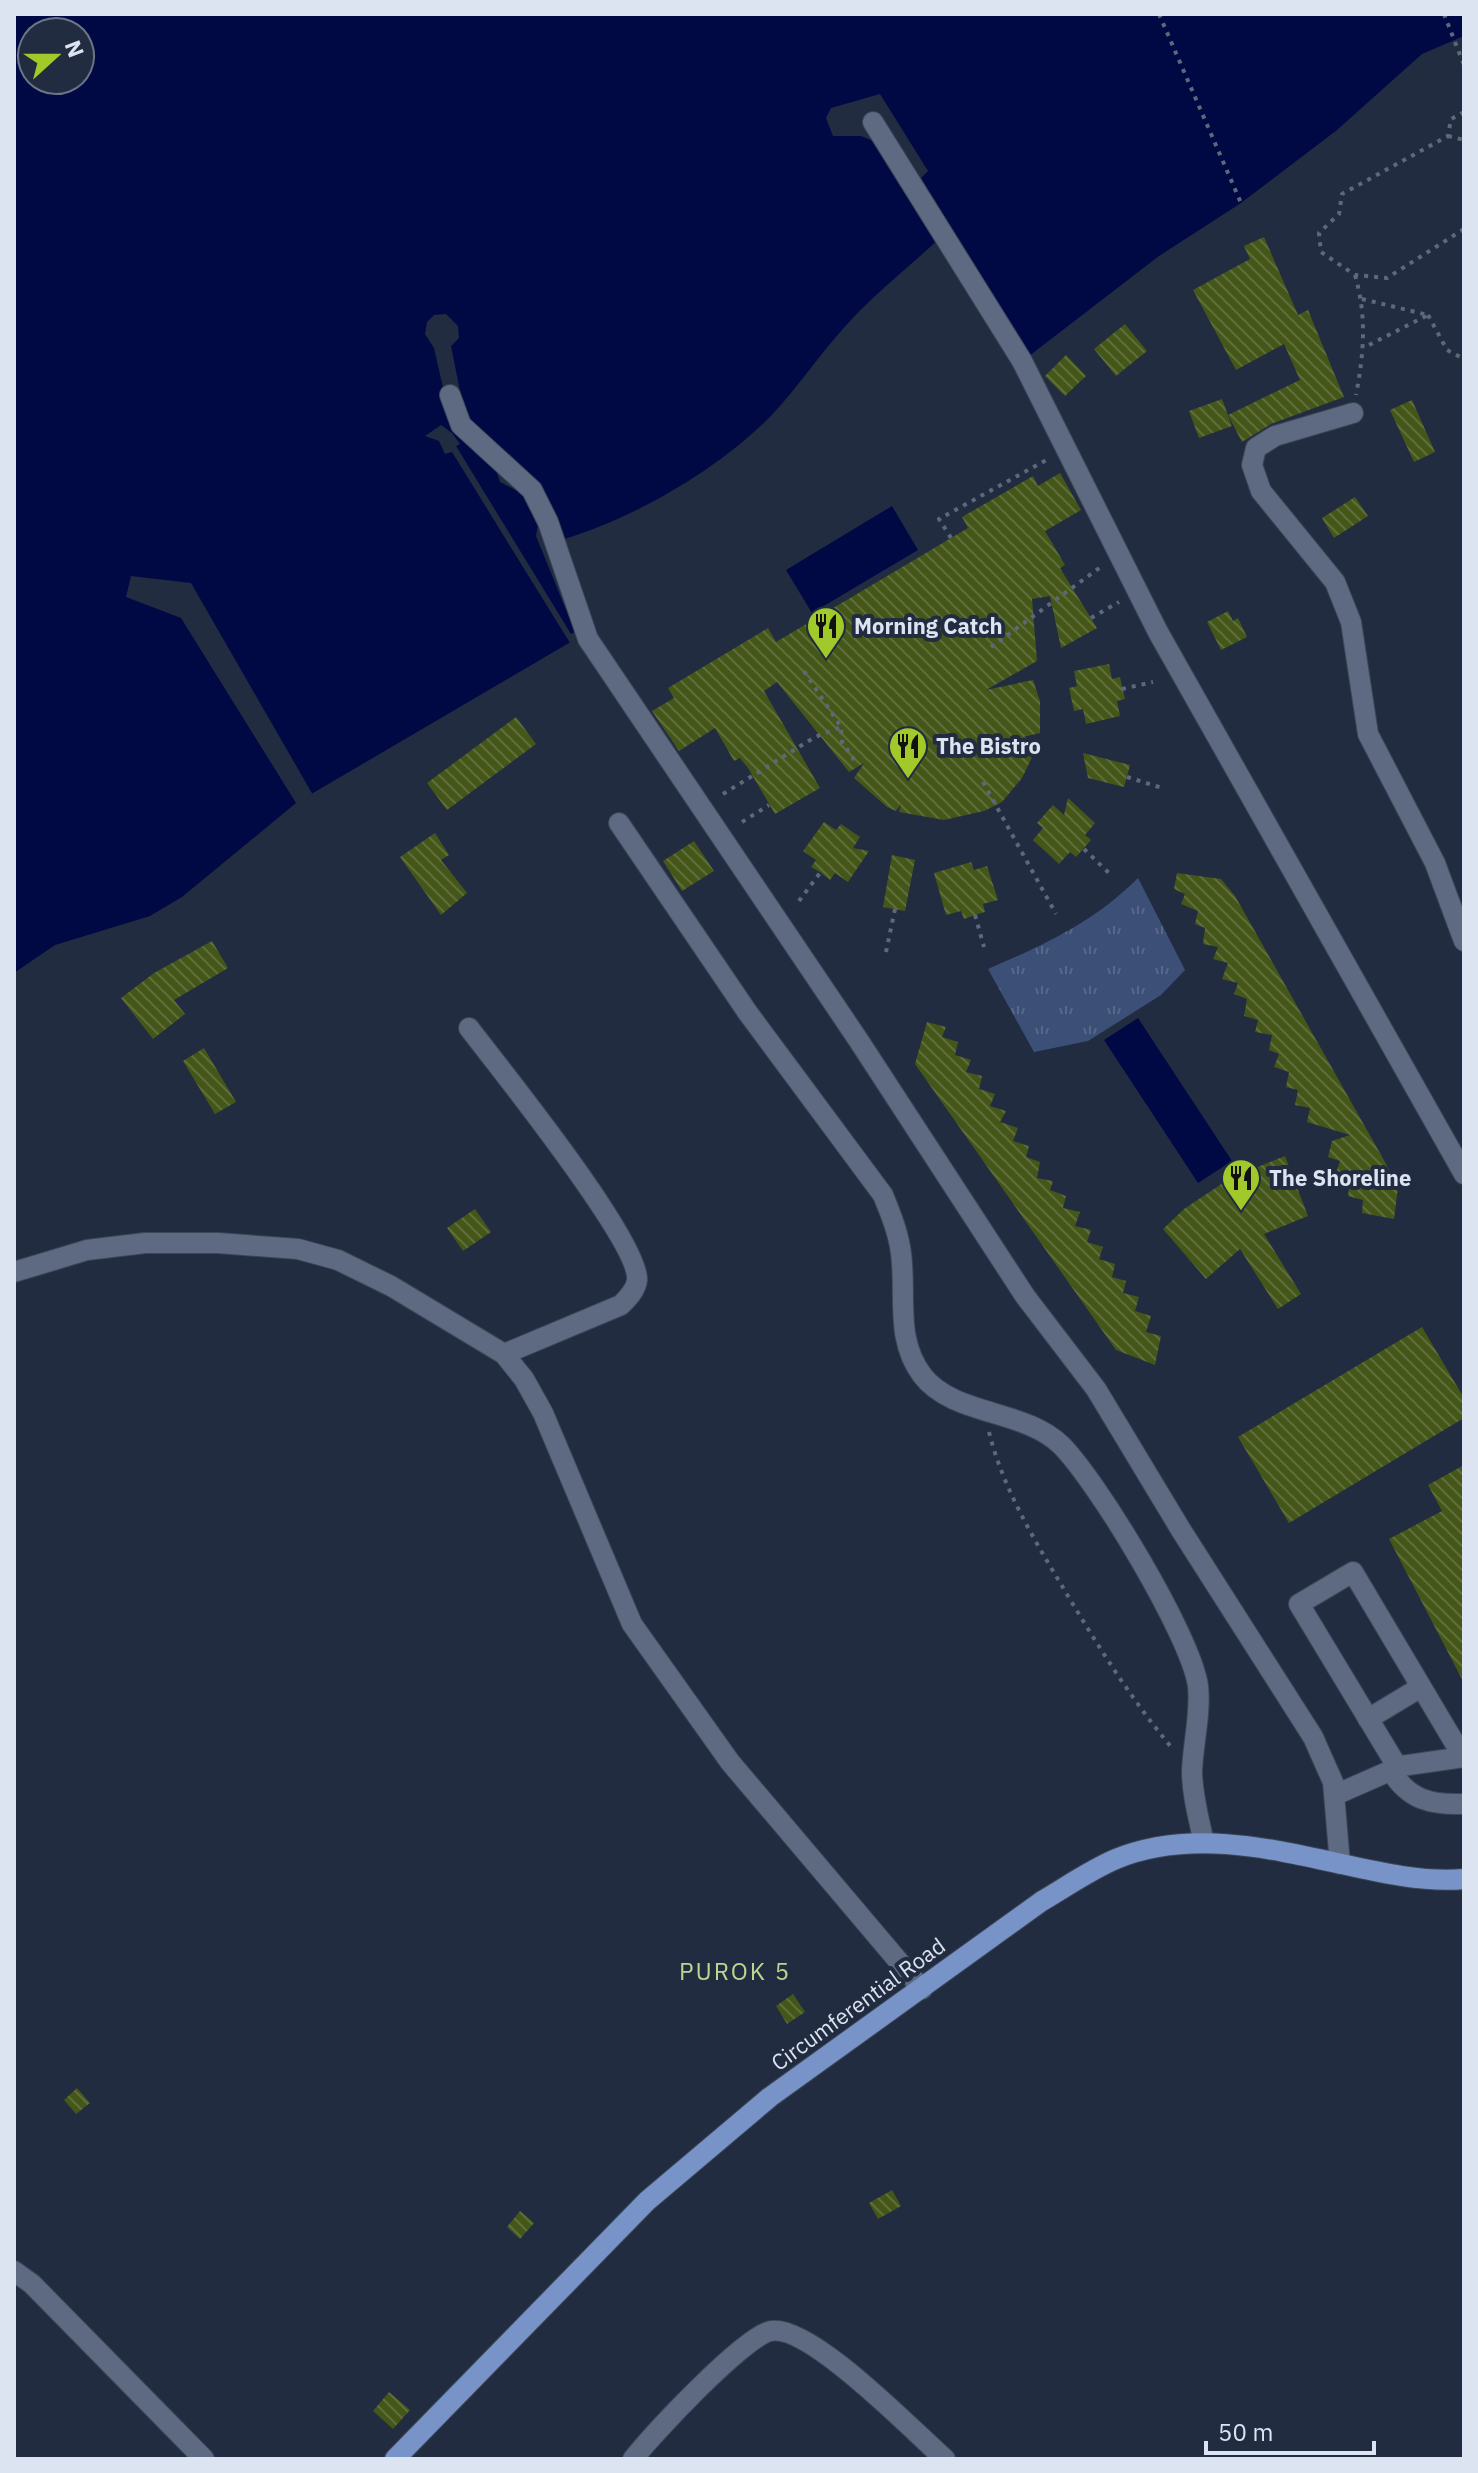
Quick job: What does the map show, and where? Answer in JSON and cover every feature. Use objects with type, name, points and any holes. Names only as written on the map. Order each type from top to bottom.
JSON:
[{"type":"main road","name":"Circumferential Road","points":[[395,2459],[647,2201],[770,2097],[1042,1901],[1116,1859],[1175,1844],[1204,1843],[1275,1850],[1340,1864],[1464,1879]]},
{"type":"street","points":[[873,122],[1022,361],[1158,632],[1464,1174]]},
{"type":"street","points":[[450,395],[461,425],[532,490],[548,522],[588,639],[859,1041],[1025,1296],[1096,1389],[1181,1530],[1313,1737],[1326,1761],[1335,1795],[1340,1864]]},
{"type":"street","points":[[1353,413],[1275,436],[1256,448],[1252,465],[1261,491],[1335,582],[1351,622],[1368,734],[1425,841],[1464,941]]},
{"type":"street","points":[[619,823],[748,1013],[883,1195],[896,1226],[902,1263],[906,1347],[924,1378],[954,1398],[983,1411],[1021,1420],[1060,1444],[1098,1491],[1169,1612],[1198,1685],[1192,1772],[1204,1843]]},
{"type":"street","points":[[469,1028],[516,1088],[616,1230],[633,1261],[637,1279],[632,1293],[621,1305],[504,1354]]},
{"type":"street","points":[[14,1272],[87,1250],[145,1243],[218,1243],[298,1249],[338,1260],[391,1286],[504,1354],[524,1379],[543,1413],[632,1624],[730,1762],[922,1989]]},
{"type":"street","points":[[1335,1795],[1394,1770],[1421,1761],[1464,1757],[1353,1572],[1299,1604],[1368,1719],[1394,1770],[1400,1785],[1421,1800],[1464,1804]]},
{"type":"street","points":[[1368,1719],[1421,1687]]},
{"type":"street","points":[[14,2271],[32,2284],[204,2459]]},
{"type":"street","points":[[633,2459],[745,2345],[771,2331],[793,2333],[819,2347],[945,2459]]},
{"type":"path","points":[[1159,14],[1241,203]]},
{"type":"path","points":[[1444,14],[1464,65]]},
{"type":"path","points":[[1448,136],[1451,119],[1464,112]]},
{"type":"path","points":[[1464,140],[1448,136],[1342,194],[1339,214],[1319,233],[1321,252],[1355,275],[1387,278],[1464,229]]},
{"type":"path","points":[[1353,413],[1365,347],[1362,299],[1355,275]]},
{"type":"path","points":[[1362,299],[1428,315],[1447,350],[1464,359]]},
{"type":"path","points":[[1365,347],[1428,315]]},
{"type":"path","points":[[951,538],[939,519],[1066,449]]},
{"type":"path","points":[[991,647],[1102,566]]},
{"type":"path","points":[[1091,618],[1119,602]]},
{"type":"path","points":[[804,671],[841,727],[842,742],[855,761]]},
{"type":"path","points":[[1122,689],[1153,682]]},
{"type":"path","points":[[723,794],[815,737],[841,727]]},
{"type":"path","points":[[1127,777],[1162,788]]},
{"type":"path","points":[[983,782],[1056,914]]},
{"type":"path","points":[[742,822],[769,805]]},
{"type":"path","points":[[1084,849],[1109,873]]},
{"type":"path","points":[[799,901],[820,873]]},
{"type":"path","points":[[886,952],[895,909]]},
{"type":"path","points":[[975,915],[984,947]]},
{"type":"path","points":[[983,1411],[996,1464],[1036,1543],[1107,1660],[1192,1772]]},
{"type":"green space","points":[[1138,878],[1185,970],[1161,995],[1088,1041],[1034,1052],[988,969],[1086,920]]},
{"type":"shaded area","points":[[14,14],[1464,14],[1464,36],[1422,54],[1337,130],[1241,203],[1159,256],[1029,356],[940,238],[860,310],[771,416],[749,436],[700,474],[645,506],[561,540],[591,630],[296,803],[182,897],[150,916],[55,945],[14,973]]},
{"type":"shaded area","points":[[892,506],[918,550],[812,613],[786,570]]},
{"type":"shaded area","points":[[1138,1018],[1232,1161],[1198,1183],[1104,1040]]},
{"type":"pier","points":[[880,94],[928,171],[921,178],[1029,356],[882,145],[861,136],[833,136],[826,118],[831,108]]},
{"type":"pier","points":[[446,314],[458,326],[459,338],[451,346],[465,416],[543,489],[591,630],[570,643],[452,452],[445,454],[439,441],[425,436],[441,425],[452,433],[460,444],[456,446],[571,634],[575,632],[536,536],[539,518],[533,499],[500,482],[496,470],[452,427],[434,348],[425,334],[427,322],[434,315]]},
{"type":"pier","points":[[131,576],[191,583],[313,795],[296,803],[181,618],[126,597]]},
{"type":"building","points":[[1264,237],[1298,315],[1308,310],[1344,397],[1271,424],[1242,442],[1228,415],[1300,380],[1284,344],[1236,370],[1193,290],[1250,259],[1244,246]]},
{"type":"building","points":[[1125,324],[1147,351],[1116,376],[1094,349]]},
{"type":"building","points":[[1066,355],[1086,376],[1065,396],[1045,376]]},
{"type":"building","points":[[1222,399],[1232,426],[1199,438],[1189,411]]},
{"type":"building","points":[[1412,400],[1435,452],[1414,462],[1390,410]]},
{"type":"building","points":[[1060,473],[1081,510],[1045,531],[1065,565],[1060,568],[1097,628],[1061,648],[1050,596],[1032,599],[1037,661],[986,690],[1033,680],[1040,701],[1040,733],[1023,737],[1038,741],[1035,751],[1022,778],[1002,802],[984,811],[944,820],[899,812],[901,804],[896,811],[887,807],[854,778],[864,763],[849,772],[777,682],[764,691],[820,788],[775,814],[748,768],[740,758],[734,761],[715,728],[679,751],[652,711],[674,698],[668,688],[768,628],[776,642],[968,528],[962,517],[1033,476],[1038,486]]},
{"type":"building","points":[[1355,497],[1368,516],[1334,538],[1322,518]]},
{"type":"building","points":[[1228,611],[1233,621],[1238,618],[1247,637],[1221,650],[1207,622]]},
{"type":"building","points":[[1109,664],[1112,679],[1120,677],[1125,699],[1117,701],[1120,716],[1086,724],[1083,709],[1074,711],[1069,688],[1077,686],[1074,671]]},
{"type":"building","points":[[516,717],[536,744],[447,810],[427,783]]},
{"type":"building","points":[[1083,753],[1130,765],[1124,787],[1088,778]]},
{"type":"building","points":[[1068,798],[1095,823],[1085,835],[1091,840],[1076,857],[1070,852],[1059,864],[1033,840],[1043,828],[1037,823],[1053,805],[1064,815]]},
{"type":"building","points":[[824,822],[836,830],[841,824],[860,837],[853,848],[869,851],[848,882],[835,873],[830,880],[811,867],[816,860],[803,851]]},
{"type":"building","points":[[435,833],[449,855],[441,860],[467,893],[441,915],[400,857]]},
{"type":"building","points":[[694,841],[714,871],[682,891],[663,861]]},
{"type":"building","points":[[892,855],[915,860],[905,911],[883,907]]},
{"type":"building","points":[[971,862],[974,870],[987,866],[998,900],[983,904],[985,912],[964,919],[961,911],[946,915],[934,873]]},
{"type":"building","points":[[1177,873],[1221,879],[1235,896],[1394,1178],[1398,1187],[1394,1219],[1362,1213],[1363,1200],[1348,1196],[1350,1182],[1335,1176],[1340,1161],[1328,1157],[1332,1141],[1350,1135],[1307,1122],[1310,1108],[1295,1105],[1298,1090],[1286,1087],[1289,1072],[1274,1067],[1279,1054],[1269,1050],[1272,1035],[1255,1032],[1258,1020],[1244,1016],[1247,999],[1234,994],[1238,983],[1222,979],[1228,963],[1213,959],[1218,947],[1203,944],[1205,928],[1195,924],[1198,911],[1181,904],[1185,894],[1174,889]]},
{"type":"building","points":[[212,941],[228,968],[174,1000],[185,1014],[153,1039],[121,998],[154,973]]},
{"type":"building","points":[[927,1022],[946,1027],[942,1037],[958,1042],[955,1055],[971,1060],[966,1072],[982,1076],[979,1089],[995,1094],[990,1106],[1006,1111],[1000,1122],[1018,1128],[1013,1141],[1029,1146],[1026,1157],[1040,1162],[1037,1178],[1053,1181],[1050,1190],[1066,1196],[1063,1208],[1080,1212],[1075,1226],[1091,1230],[1087,1242],[1103,1247],[1099,1259],[1115,1264],[1112,1277],[1126,1281],[1123,1293],[1139,1297],[1135,1311],[1151,1316],[1146,1332],[1161,1336],[1155,1365],[1116,1350],[915,1064]]},
{"type":"building","points":[[204,1048],[236,1102],[215,1114],[183,1061]]},
{"type":"building","points":[[1285,1156],[1308,1216],[1264,1234],[1301,1294],[1278,1309],[1240,1249],[1206,1279],[1163,1229],[1184,1209],[1232,1177]]},
{"type":"building","points":[[475,1209],[491,1232],[463,1251],[447,1228]]},
{"type":"building","points":[[1422,1327],[1464,1398],[1464,1418],[1289,1523],[1238,1437]]},
{"type":"building","points":[[1464,1465],[1464,1683],[1389,1539],[1442,1511],[1428,1485]]},
{"type":"building","points":[[793,1994],[805,2012],[787,2024],[776,2006]]},
{"type":"building","points":[[77,2088],[90,2103],[76,2114],[64,2100]]},
{"type":"building","points":[[892,2190],[901,2206],[878,2219],[869,2203]]},
{"type":"building","points":[[520,2211],[534,2223],[520,2239],[507,2227]]},
{"type":"building","points":[[389,2392],[410,2410],[393,2429],[373,2411]]},
{"type":"place","name":"Morning Catch","points":[[826,660]]},
{"type":"place","name":"The Bistro","points":[[908,780]]},
{"type":"place","name":"The Shoreline","points":[[1241,1212]]},
{"type":"district","name":"PUROK 5","points":[[735,1972]]}]
